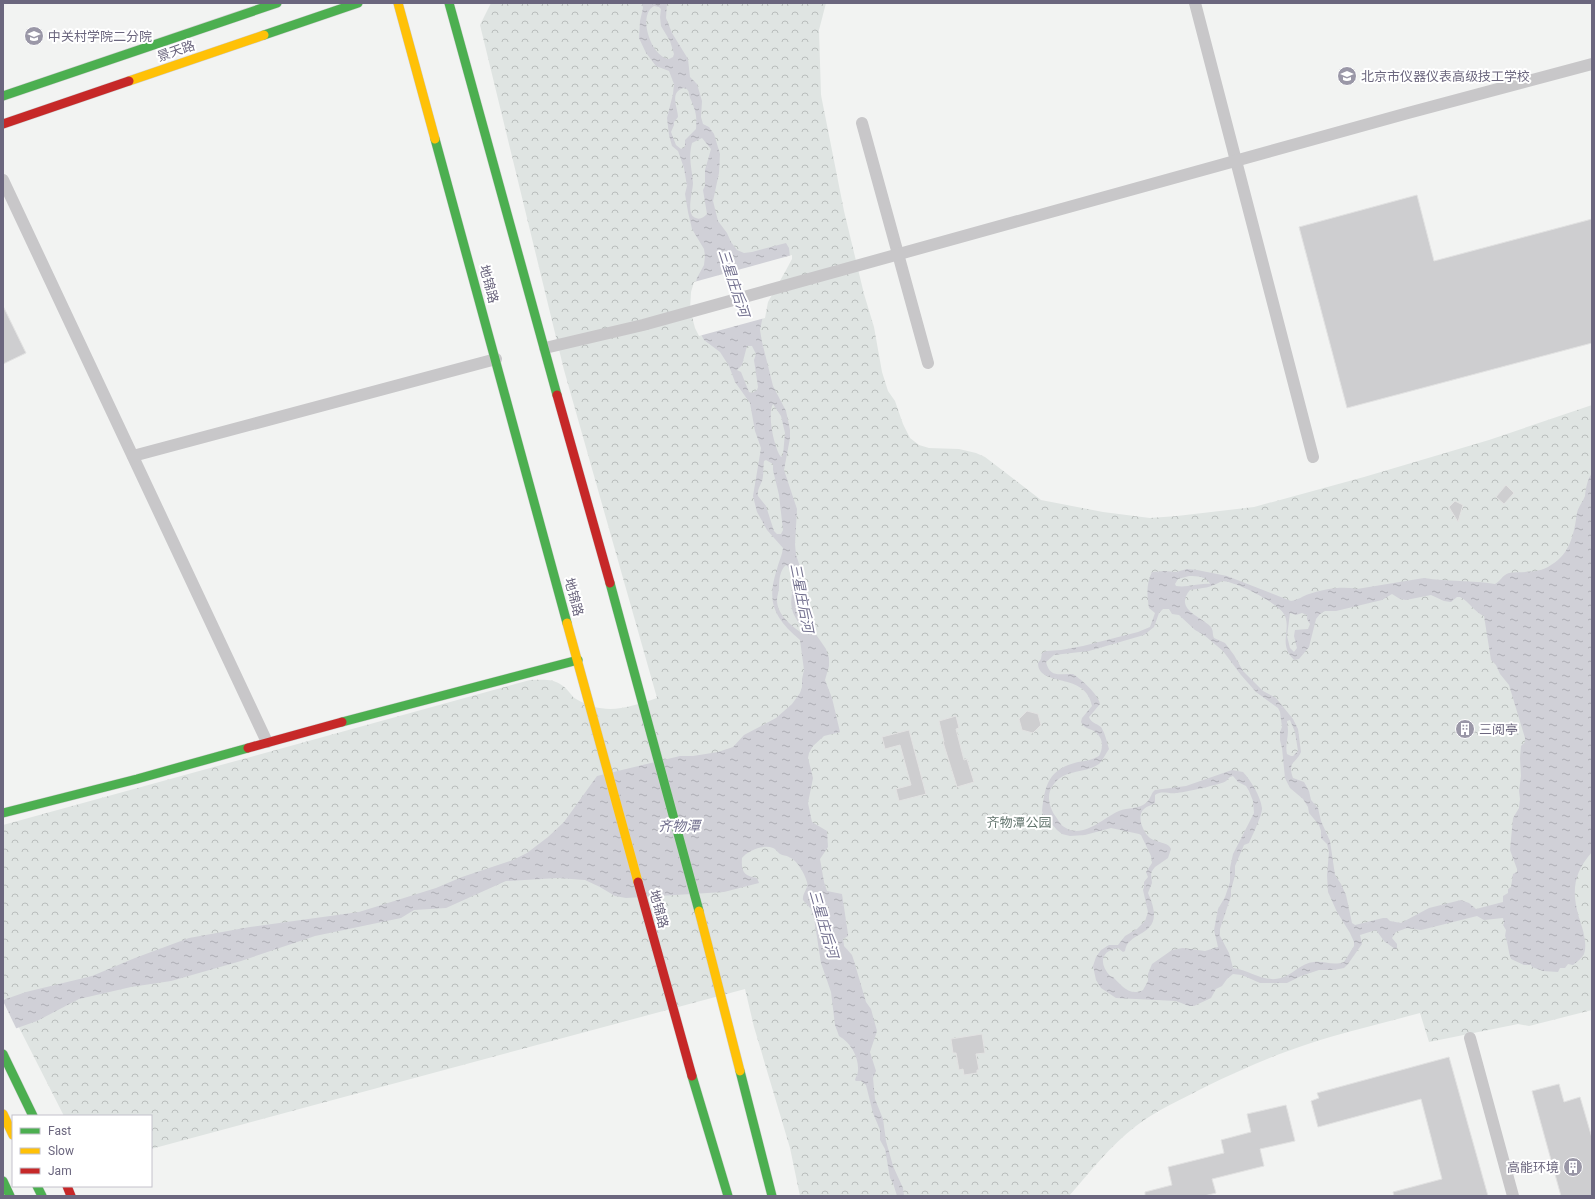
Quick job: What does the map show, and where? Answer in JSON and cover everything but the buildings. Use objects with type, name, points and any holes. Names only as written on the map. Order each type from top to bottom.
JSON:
[{"type":"street","name":"景天路","points":[[3,96],[277,3]]},
{"type":"street","name":"景天路","points":[[3,124],[358,3]]},
{"type":"street","name":"地锦路","points":[[398,3],[677,1026],[728,1196]]},
{"type":"street","points":[[449,3],[651,734],[701,919],[772,1196]]},
{"type":"street","points":[[1195,3],[1313,457]]},
{"type":"street","points":[[544,348],[643,325],[1592,64]]},
{"type":"street","points":[[862,123],[928,363]]},
{"type":"street","points":[[3,180],[267,742]]},
{"type":"street","points":[[133,456],[496,359]]},
{"type":"street","points":[[3,813],[137,779],[267,742],[578,660]]},
{"type":"street","points":[[1470,1038],[1513,1196]]},
{"type":"street","points":[[3,1054],[33,1115]]},
{"type":"street","points":[[3,1114],[12,1133]]},
{"type":"street","points":[[3,1181],[10,1196]]},
{"type":"street","points":[[38,1187],[42,1196]]},
{"type":"street","points":[[66,1187],[71,1196]]},
{"type":"green space","name":"齐物潭公园","points":[[491,3],[826,3],[819,30],[821,95],[844,211],[864,294],[874,327],[882,372],[888,391],[895,401],[903,424],[910,438],[919,445],[929,448],[959,449],[985,457],[1041,500],[1103,512],[1150,518],[1254,507],[1364,477],[1489,440],[1592,405],[1592,1010],[1529,1026],[1518,1024],[1429,1042],[1420,1013],[1304,1045],[1267,1059],[1205,1087],[1144,1120],[1109,1151],[1069,1196],[800,1196],[790,1148],[754,1027],[745,989],[152,1149],[152,1115],[63,1115],[3,996],[3,825],[530,680],[547,680],[559,683],[576,699],[587,704],[606,709],[616,709],[636,705],[657,698],[564,370],[480,25]]},
{"type":"water","name":"齐物潭","points":[[642,3],[667,3],[666,18],[672,33],[688,59],[690,77],[697,84],[702,101],[701,117],[703,124],[709,127],[714,134],[720,154],[719,173],[713,201],[718,221],[737,250],[744,253],[786,243],[789,248],[790,258],[766,301],[760,330],[773,386],[786,411],[790,430],[784,470],[797,509],[795,544],[796,555],[804,578],[805,601],[808,613],[815,633],[826,649],[829,658],[829,666],[825,680],[832,698],[840,732],[824,736],[813,746],[809,753],[808,758],[813,778],[808,803],[812,822],[827,831],[828,847],[820,859],[824,882],[827,891],[842,894],[848,934],[848,936],[843,939],[844,946],[852,955],[866,1002],[871,1009],[877,1031],[870,1052],[876,1071],[873,1078],[875,1099],[883,1119],[886,1141],[893,1166],[903,1188],[904,1196],[897,1196],[890,1178],[885,1149],[880,1140],[880,1130],[873,1113],[866,1085],[861,1081],[855,1080],[858,1073],[856,1056],[851,1046],[839,1036],[835,1025],[831,992],[821,963],[814,918],[811,909],[803,900],[803,895],[807,884],[806,879],[795,861],[788,856],[780,854],[774,848],[769,847],[756,849],[744,855],[742,858],[742,867],[744,872],[749,876],[757,878],[759,883],[724,892],[626,898],[615,896],[585,880],[558,878],[506,881],[446,908],[414,910],[401,918],[315,936],[241,961],[171,981],[131,987],[79,999],[37,1021],[3,1033],[3,1000],[26,992],[92,976],[189,938],[250,927],[359,912],[436,888],[462,877],[513,860],[527,853],[548,837],[564,822],[597,776],[680,756],[693,756],[718,752],[733,747],[744,735],[776,718],[792,704],[800,693],[804,670],[800,640],[778,617],[773,600],[772,591],[783,548],[767,530],[757,512],[753,496],[761,448],[755,431],[750,403],[735,382],[729,366],[720,352],[704,340],[697,327],[693,293],[697,278],[704,265],[704,249],[692,229],[685,194],[687,186],[684,168],[678,151],[672,146],[669,135],[667,118],[674,84],[669,71],[656,66],[646,53],[639,38],[640,21],[643,8]],"holes":[[[654,6],[661,9],[661,26],[670,41],[674,54],[673,57],[669,59],[662,57],[652,44],[648,35],[647,18],[649,11]],[[683,88],[689,92],[696,117],[696,129],[685,140],[685,147],[681,149],[676,145],[671,132],[674,122],[678,117],[675,101],[676,93]],[[702,138],[711,149],[705,170],[705,186],[703,190],[707,214],[699,219],[693,216],[690,208],[693,183],[690,159],[692,143]],[[747,346],[752,346],[756,354],[754,360],[758,387],[757,390],[752,393],[749,392],[741,372],[737,370],[742,365]],[[773,404],[781,416],[785,433],[783,455],[781,457],[778,453],[774,439],[771,408]],[[766,460],[773,464],[779,495],[783,530],[781,534],[777,534],[774,531],[766,506],[758,496],[758,490],[763,479],[764,461]],[[786,565],[793,575],[792,609],[804,631],[803,634],[786,620],[778,605],[777,598],[782,570]]]},
{"type":"water","points":[[1592,473],[1592,852],[1580,870],[1575,888],[1576,906],[1584,933],[1585,944],[1585,951],[1581,958],[1573,965],[1568,964],[1565,968],[1560,968],[1558,972],[1543,971],[1532,967],[1531,965],[1524,965],[1511,959],[1505,936],[1506,930],[1503,925],[1503,918],[1484,920],[1477,916],[1421,930],[1407,928],[1396,932],[1392,938],[1397,944],[1397,948],[1395,949],[1384,941],[1376,930],[1360,935],[1362,944],[1344,968],[1319,970],[1301,976],[1287,983],[1260,983],[1242,975],[1233,974],[1222,986],[1216,989],[1211,998],[1194,1006],[1189,1006],[1176,1001],[1116,998],[1101,988],[1096,980],[1093,966],[1096,957],[1101,950],[1109,945],[1118,945],[1125,936],[1137,929],[1145,921],[1148,912],[1143,890],[1144,882],[1148,877],[1146,872],[1152,863],[1151,856],[1141,835],[1139,834],[1111,828],[1085,835],[1070,836],[1062,834],[1057,830],[1043,814],[1042,811],[1045,793],[1050,779],[1055,773],[1068,765],[1099,756],[1102,749],[1102,742],[1097,733],[1085,727],[1081,722],[1082,718],[1092,706],[1088,695],[1081,688],[1046,675],[1040,671],[1038,663],[1041,659],[1042,653],[1083,646],[1138,632],[1150,627],[1155,613],[1149,608],[1148,599],[1148,585],[1152,572],[1176,572],[1187,569],[1227,576],[1291,601],[1327,589],[1357,589],[1424,578],[1495,584],[1509,573],[1541,570],[1558,560],[1567,549],[1573,535],[1578,511],[1585,496]],"holes":[[[1189,576],[1198,576],[1207,579],[1210,584],[1176,586],[1175,584],[1178,579]],[[1222,581],[1237,585],[1257,594],[1282,611],[1285,616],[1287,627],[1287,649],[1294,660],[1299,659],[1309,647],[1316,619],[1320,614],[1325,611],[1336,611],[1382,600],[1392,594],[1400,599],[1406,600],[1431,595],[1444,601],[1451,602],[1457,597],[1460,597],[1477,612],[1484,616],[1491,660],[1509,685],[1525,738],[1525,742],[1521,746],[1519,808],[1513,818],[1510,850],[1517,872],[1513,874],[1511,887],[1508,889],[1508,893],[1503,896],[1503,902],[1476,909],[1469,903],[1461,900],[1429,908],[1401,923],[1390,921],[1387,918],[1355,925],[1352,923],[1346,895],[1335,875],[1330,841],[1321,821],[1318,808],[1311,800],[1309,791],[1304,782],[1293,778],[1291,772],[1292,765],[1301,752],[1298,729],[1293,719],[1276,698],[1263,691],[1243,671],[1225,643],[1214,638],[1210,626],[1187,607],[1185,602],[1190,590],[1214,585]],[[1163,609],[1169,609],[1172,614],[1179,615],[1195,630],[1204,635],[1223,651],[1256,692],[1278,708],[1282,727],[1280,732],[1280,740],[1285,778],[1290,788],[1303,799],[1308,807],[1309,813],[1319,825],[1321,838],[1327,844],[1329,852],[1327,875],[1328,892],[1337,912],[1354,942],[1354,946],[1344,962],[1336,964],[1318,962],[1309,963],[1281,978],[1275,979],[1263,978],[1233,968],[1229,953],[1220,936],[1220,929],[1231,896],[1235,866],[1244,845],[1249,843],[1262,811],[1255,788],[1243,772],[1232,770],[1186,786],[1155,790],[1144,805],[1119,811],[1094,826],[1080,831],[1073,831],[1064,827],[1054,814],[1049,798],[1049,794],[1054,783],[1066,775],[1099,764],[1109,749],[1101,727],[1092,722],[1089,717],[1100,704],[1099,700],[1085,683],[1073,674],[1053,673],[1050,671],[1046,662],[1054,655],[1089,651],[1144,635],[1154,627],[1159,613]],[[1290,613],[1296,615],[1302,613],[1307,615],[1307,619],[1310,624],[1308,629],[1295,630],[1294,636],[1297,648],[1294,652],[1290,648],[1287,636]],[[1290,720],[1295,732],[1298,751],[1293,756],[1287,754],[1286,751],[1288,731],[1287,721]],[[1233,776],[1238,782],[1246,786],[1253,801],[1254,813],[1233,854],[1230,868],[1230,882],[1225,897],[1218,909],[1214,930],[1218,947],[1205,951],[1183,948],[1172,950],[1152,964],[1148,974],[1148,981],[1143,990],[1138,992],[1130,991],[1110,976],[1104,967],[1103,959],[1105,955],[1112,950],[1118,948],[1123,952],[1125,951],[1128,944],[1133,939],[1151,926],[1154,918],[1153,908],[1148,893],[1152,883],[1151,874],[1155,867],[1168,858],[1171,849],[1168,845],[1153,840],[1147,835],[1141,824],[1142,812],[1145,808],[1155,803],[1155,795],[1163,792],[1180,793],[1202,788],[1227,781],[1229,777]]]},
{"type":"pier","points":[[792,255],[792,259],[768,302],[765,318],[699,336],[695,328],[690,309],[691,292],[694,282]]},
{"type":"pier","points":[[3,1001],[17,1030],[3,1035]]},
{"type":"traffic: fast","points":[[3,96],[277,3]]},
{"type":"traffic: fast","points":[[264,35],[358,3]]},
{"type":"traffic: fast","points":[[449,3],[557,395]]},
{"type":"traffic: fast","points":[[435,139],[567,623]]},
{"type":"traffic: fast","points":[[610,583],[699,911]]},
{"type":"traffic: fast","points":[[342,722],[578,660]]},
{"type":"traffic: fast","points":[[3,813],[137,779],[248,748]]},
{"type":"traffic: fast","points":[[3,1054],[33,1115]]},
{"type":"traffic: fast","points":[[740,1071],[772,1196]]},
{"type":"traffic: fast","points":[[692,1076],[728,1196]]},
{"type":"traffic: fast","points":[[3,1181],[10,1196]]},
{"type":"traffic: fast","points":[[38,1187],[42,1196]]},
{"type":"traffic: slow","points":[[398,3],[435,139]]},
{"type":"traffic: slow","points":[[129,81],[264,35]]},
{"type":"traffic: slow","points":[[567,623],[638,882]]},
{"type":"traffic: slow","points":[[699,911],[740,1071]]},
{"type":"traffic: slow","points":[[3,1114],[12,1133]]},
{"type":"traffic: jam","points":[[3,124],[129,81]]},
{"type":"traffic: jam","points":[[557,395],[610,583]]},
{"type":"traffic: jam","points":[[248,748],[342,722]]},
{"type":"traffic: jam","points":[[638,882],[692,1076]]},
{"type":"traffic: jam","points":[[67,1187],[71,1196]]},
{"type":"place","name":"中关村学院二分院","points":[[34,36]]},
{"type":"place","name":"北京市仪器仪表高级技工学校","points":[[1347,76]]},
{"type":"place","name":"三阅亭","points":[[1465,729]]},
{"type":"place","name":"高能环境","points":[[1573,1167]]},
{"type":"water label","name":"三星庄后河","points":[[734,283]]},
{"type":"water label","name":"三星庄后河","points":[[802,598]]},
{"type":"water label","name":"三星庄后河","points":[[824,924]]}]
